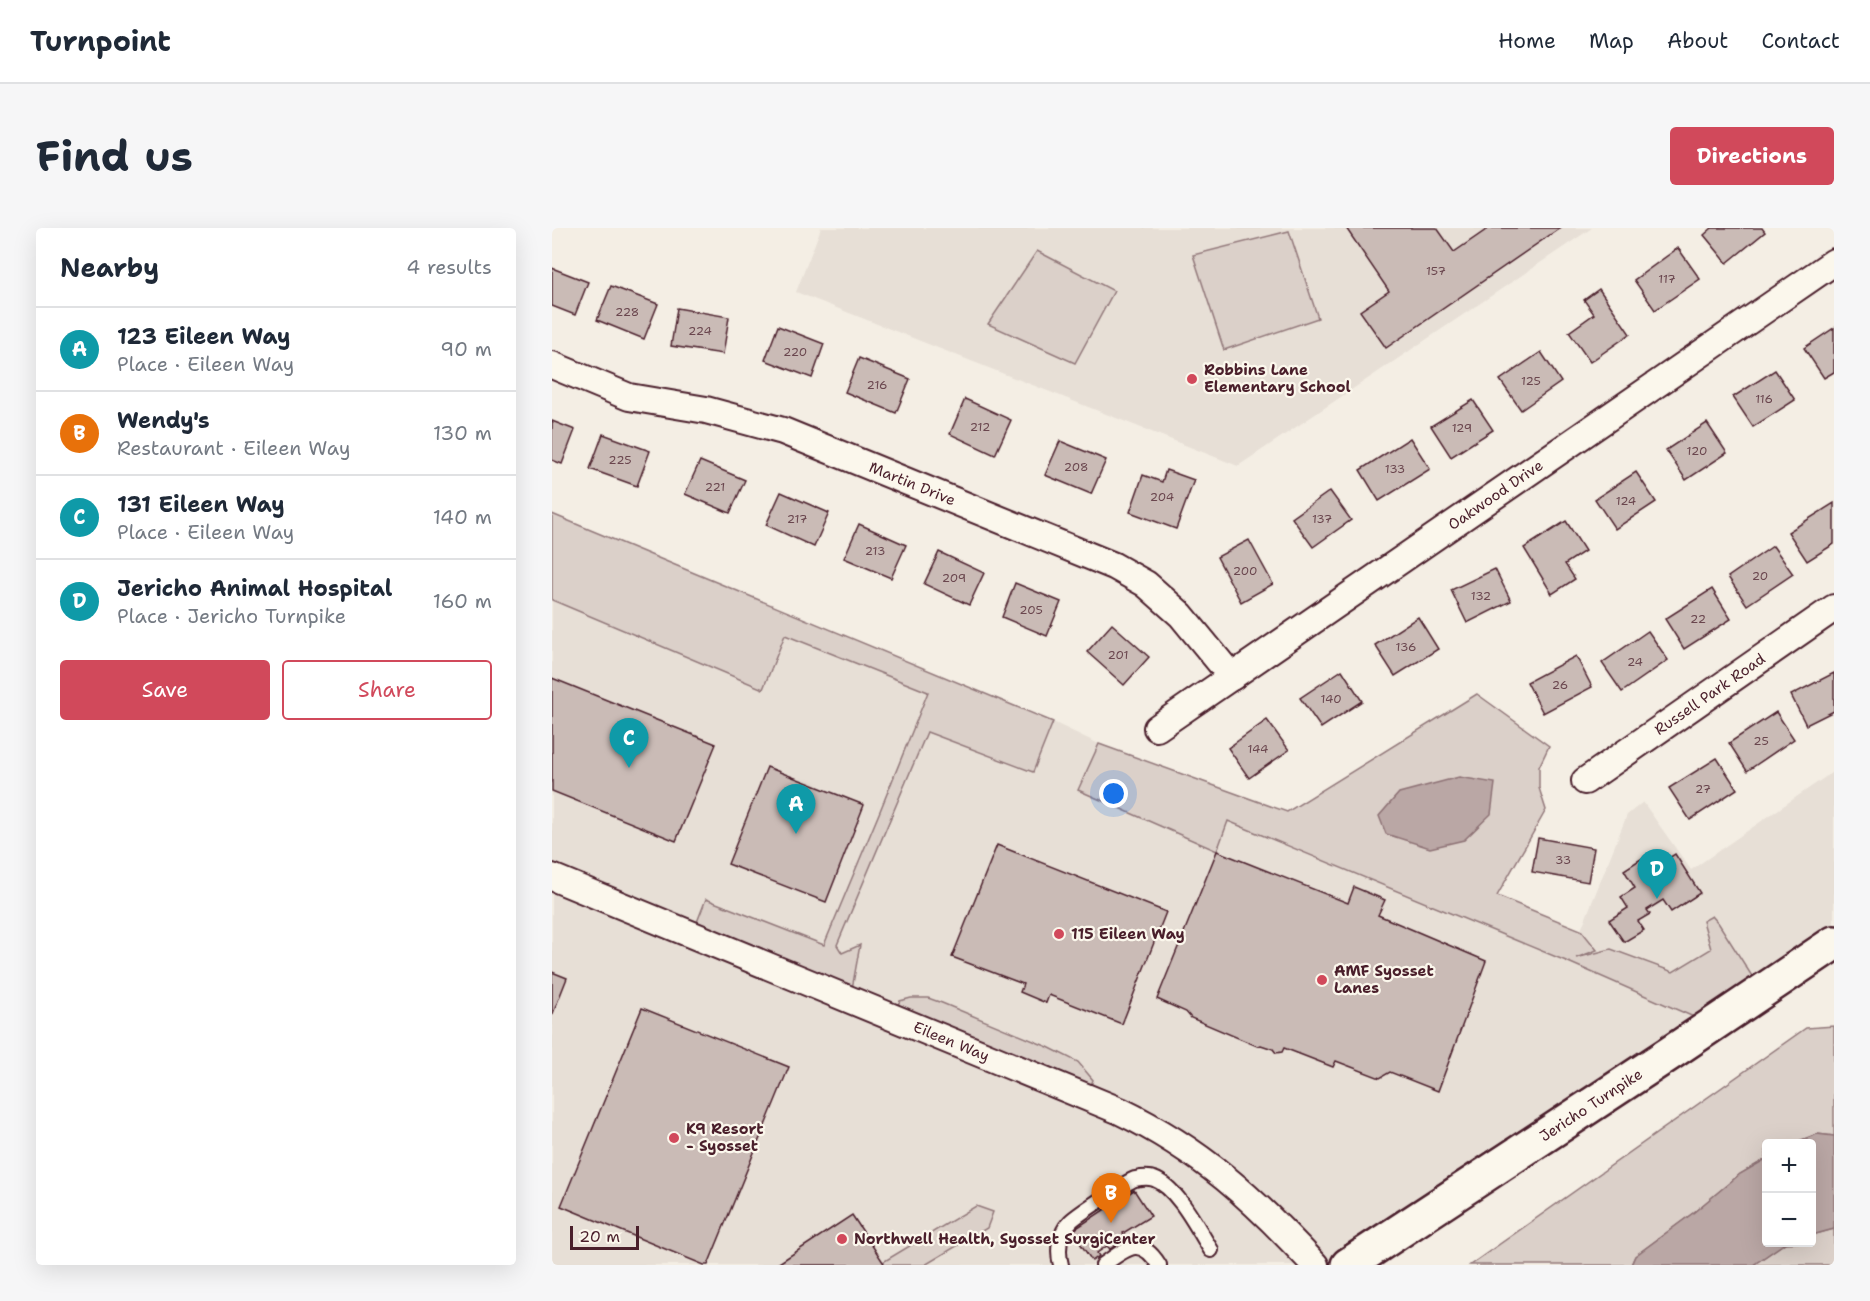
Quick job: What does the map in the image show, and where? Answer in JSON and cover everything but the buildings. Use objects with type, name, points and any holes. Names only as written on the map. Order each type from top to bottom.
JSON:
[{"type":"main road","name":"Jericho Turnpike","points":[[1348,1265],[1834,943]]},
{"type":"street","name":"Oakwood Drive","points":[[1157,728],[1834,262]]},
{"type":"street","name":"Martin Drive","points":[[552,365],[629,397],[706,410],[783,431],[1114,566],[1146,585],[1181,615],[1232,677]]},
{"type":"street","name":"Russell Park Road","points":[[1585,781],[1834,608]]},
{"type":"street","name":"Eileen Way","points":[[552,877],[1150,1125],[1232,1182],[1315,1265]]},
{"type":"lane","points":[[1061,1265],[1058,1253],[1060,1242],[1071,1220],[1134,1179],[1152,1178],[1165,1186],[1181,1203],[1211,1250]]},
{"type":"lane","points":[[1103,1265],[1132,1247],[1145,1248],[1159,1265]]},
{"type":"shaded area","name":"Robbins Lane Elementary School","points":[[821,228],[1592,228],[1238,466],[796,292]]},
{"type":"shaded area","points":[[1289,231],[1318,318],[1224,350],[1193,255]]},
{"type":"shaded area","points":[[1037,251],[1114,291],[1075,363],[988,324]]},
{"type":"shaded area","points":[[552,514],[1053,722],[1033,772],[927,732],[837,945],[842,953],[860,945],[850,1000],[692,935],[706,899],[824,945],[928,692],[785,635],[763,689],[552,600]]},
{"type":"shaded area","points":[[552,600],[763,688],[785,635],[928,692],[915,725],[1033,772],[1053,722],[1099,744],[1079,790],[1217,851],[1228,820],[1566,961],[1597,950],[1581,930],[1627,815],[1643,802],[1691,870],[1834,771],[1834,939],[1344,1265],[552,1265]]},
{"type":"shaded area","points":[[1477,694],[1549,746],[1539,767],[1539,788],[1546,810],[1497,896],[1581,930],[1597,950],[1576,958],[1611,949],[1673,972],[1711,949],[1703,921],[1712,916],[1762,992],[1712,1025],[1566,961],[1228,821],[1217,851],[1078,790],[1099,744],[1287,812]]},
{"type":"shaded area","points":[[1459,777],[1495,783],[1491,814],[1464,840],[1430,848],[1386,834],[1379,816],[1399,793]]},
{"type":"shaded area","points":[[911,998],[928,998],[942,1003],[1048,1047],[1078,1062],[1093,1080],[1086,1097],[891,1016],[900,1001]]},
{"type":"shaded area","points":[[1834,1026],[1834,1136],[1817,1134],[1804,1139],[1762,1139],[1762,1161],[1740,1174],[1693,1213],[1635,1256],[1631,1265],[1470,1265],[1806,1028]]},
{"type":"shaded area","points":[[1817,1134],[1834,1136],[1834,1229],[1816,1234],[1816,1139],[1804,1139]]},
{"type":"shaded area","points":[[1762,1161],[1762,1247],[1779,1247],[1753,1265],[1631,1265],[1635,1256],[1693,1213],[1740,1174]]},
{"type":"shaded area","points":[[976,1206],[993,1212],[987,1228],[925,1265],[885,1265],[883,1262]]},
{"type":"shaded area","points":[[1834,1229],[1834,1265],[1753,1265],[1779,1247],[1816,1247],[1816,1234]]},
{"type":"place","name":"Robbins Lane Elementary School","points":[[1192,379]]},
{"type":"place","name":"131 Eileen Way","points":[[629,768]]},
{"type":"place","name":"123 Eileen Way","points":[[796,834]]},
{"type":"place","name":"Jericho Animal Hospital","points":[[1657,899]]},
{"type":"place","name":"115 Eileen Way","points":[[1059,934]]},
{"type":"place","name":"AMF Syosset Lanes","points":[[1322,980]]},
{"type":"place","name":"K9 Resort - Syosset","points":[[674,1138]]},
{"type":"place","name":"Wendy's","points":[[1111,1223]]},
{"type":"place","name":"Northwell Health, Syosset SurgiCenter","points":[[842,1239]]}]
